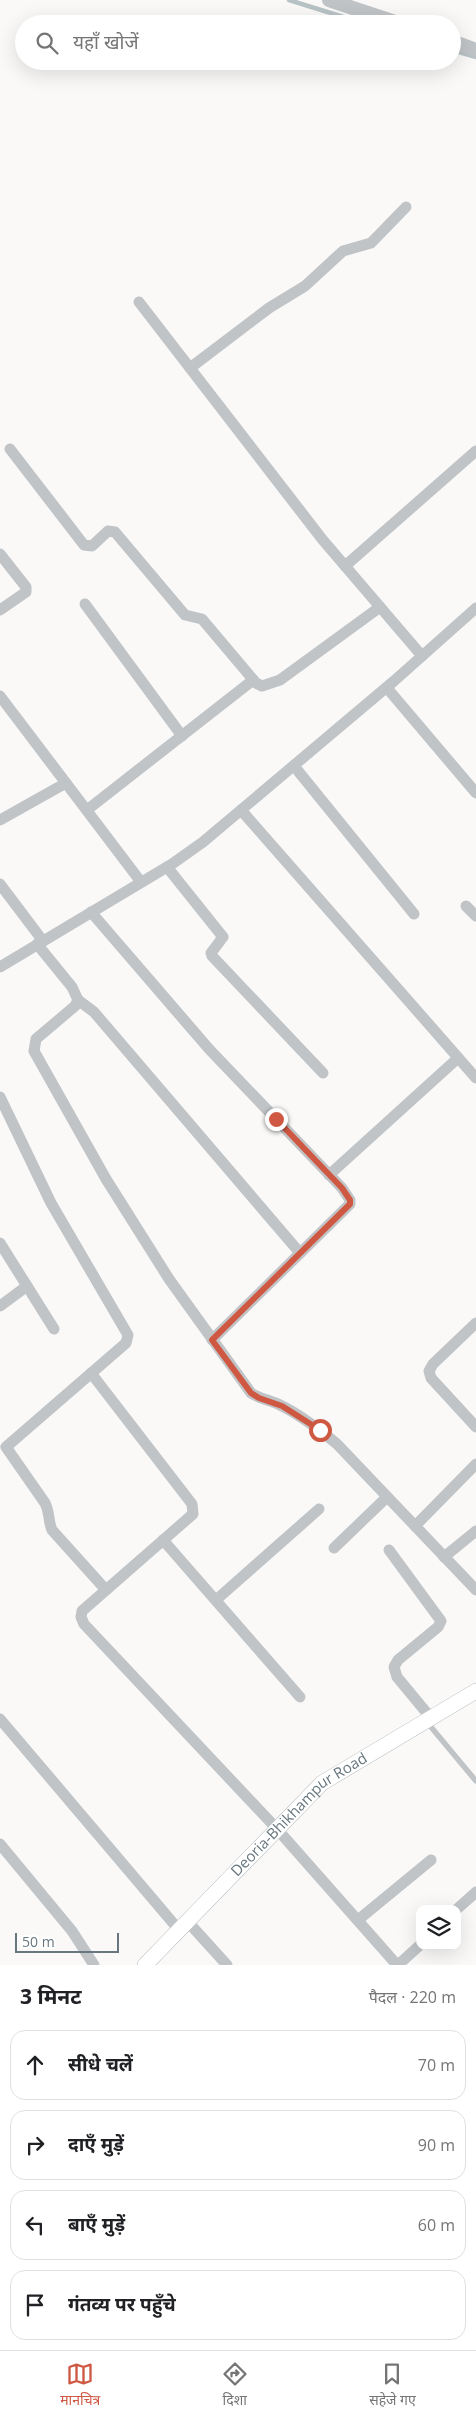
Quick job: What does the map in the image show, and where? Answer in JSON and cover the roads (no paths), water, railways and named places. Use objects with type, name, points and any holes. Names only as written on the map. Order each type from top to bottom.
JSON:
[{"type":"main road","name":"Deoria-Bhikhampur Road","points":[[145,1965],[322,1783],[476,1691]]},
{"type":"street","points":[[329,0],[374,15]]},
{"type":"street","points":[[461,44],[476,50]]},
{"type":"street","points":[[190,368],[270,308],[305,286],[343,251],[371,243],[406,207]]},
{"type":"street","points":[[139,302],[345,566],[422,656]]},
{"type":"street","points":[[10,449],[84,545],[92,546],[108,531],[115,532],[185,614],[202,619],[253,680],[262,686],[273,684],[280,680],[380,607]]},
{"type":"street","points":[[345,566],[476,450]]},
{"type":"street","points":[[0,554],[26,587],[26,592],[0,610]]},
{"type":"street","points":[[85,604],[182,736]]},
{"type":"street","points":[[0,966],[167,867],[203,842],[387,688],[476,608]]},
{"type":"street","points":[[87,810],[253,680]]},
{"type":"street","points":[[387,688],[476,793]]},
{"type":"street","points":[[0,696],[141,882]]},
{"type":"street","points":[[294,766],[414,914]]},
{"type":"street","points":[[0,820],[66,783]]},
{"type":"street","points":[[241,810],[476,1078]]},
{"type":"street","points":[[167,867],[221,933],[223,940],[211,953],[212,956],[323,1073]]},
{"type":"street","points":[[0,884],[72,987],[78,1000],[94,1012],[300,1253]]},
{"type":"street","points":[[466,906],[476,916]]},
{"type":"street","points":[[91,912],[209,1049],[348,1195],[350,1204],[212,1340]]},
{"type":"street","points":[[78,1000],[75,1006],[36,1039],[34,1051],[106,1179],[169,1279],[251,1393],[259,1398],[282,1406],[320,1430],[343,1451],[476,1590]]},
{"type":"street","points":[[329,1174],[458,1058]]},
{"type":"street","points":[[0,1097],[51,1203],[128,1335],[126,1343],[3,1447],[45,1503],[50,1512],[49,1522],[52,1530],[106,1590]]},
{"type":"street","points":[[0,1244],[54,1329]]},
{"type":"street","points":[[0,1306],[27,1286]]},
{"type":"street","points":[[476,1323],[432,1364],[429,1371],[431,1378],[476,1427]]},
{"type":"street","points":[[91,1373],[192,1504],[193,1514],[82,1612],[81,1617],[84,1624],[277,1829],[398,1965],[416,1949]]},
{"type":"street","points":[[416,1526],[476,1464]]},
{"type":"street","points":[[334,1548],[387,1497]]},
{"type":"street","points":[[216,1600],[319,1509]]},
{"type":"street","points":[[444,1556],[476,1531]]},
{"type":"street","points":[[163,1540],[300,1697]]},
{"type":"street","points":[[389,1550],[442,1621],[398,1660],[394,1667],[397,1677],[429,1719]]},
{"type":"street","points":[[0,1719],[183,1926],[227,1965]]},
{"type":"street","points":[[0,1844],[72,1931],[94,1965]]},
{"type":"street","points":[[358,1920],[431,1860]]},
{"type":"street","points":[[461,1905],[476,1892]]},
{"type":"lane","points":[[429,1719],[476,1781]]},
{"type":"waterway","points":[[289,0],[337,15]]},
{"type":"waterway","points":[[461,53],[476,57]]}]
